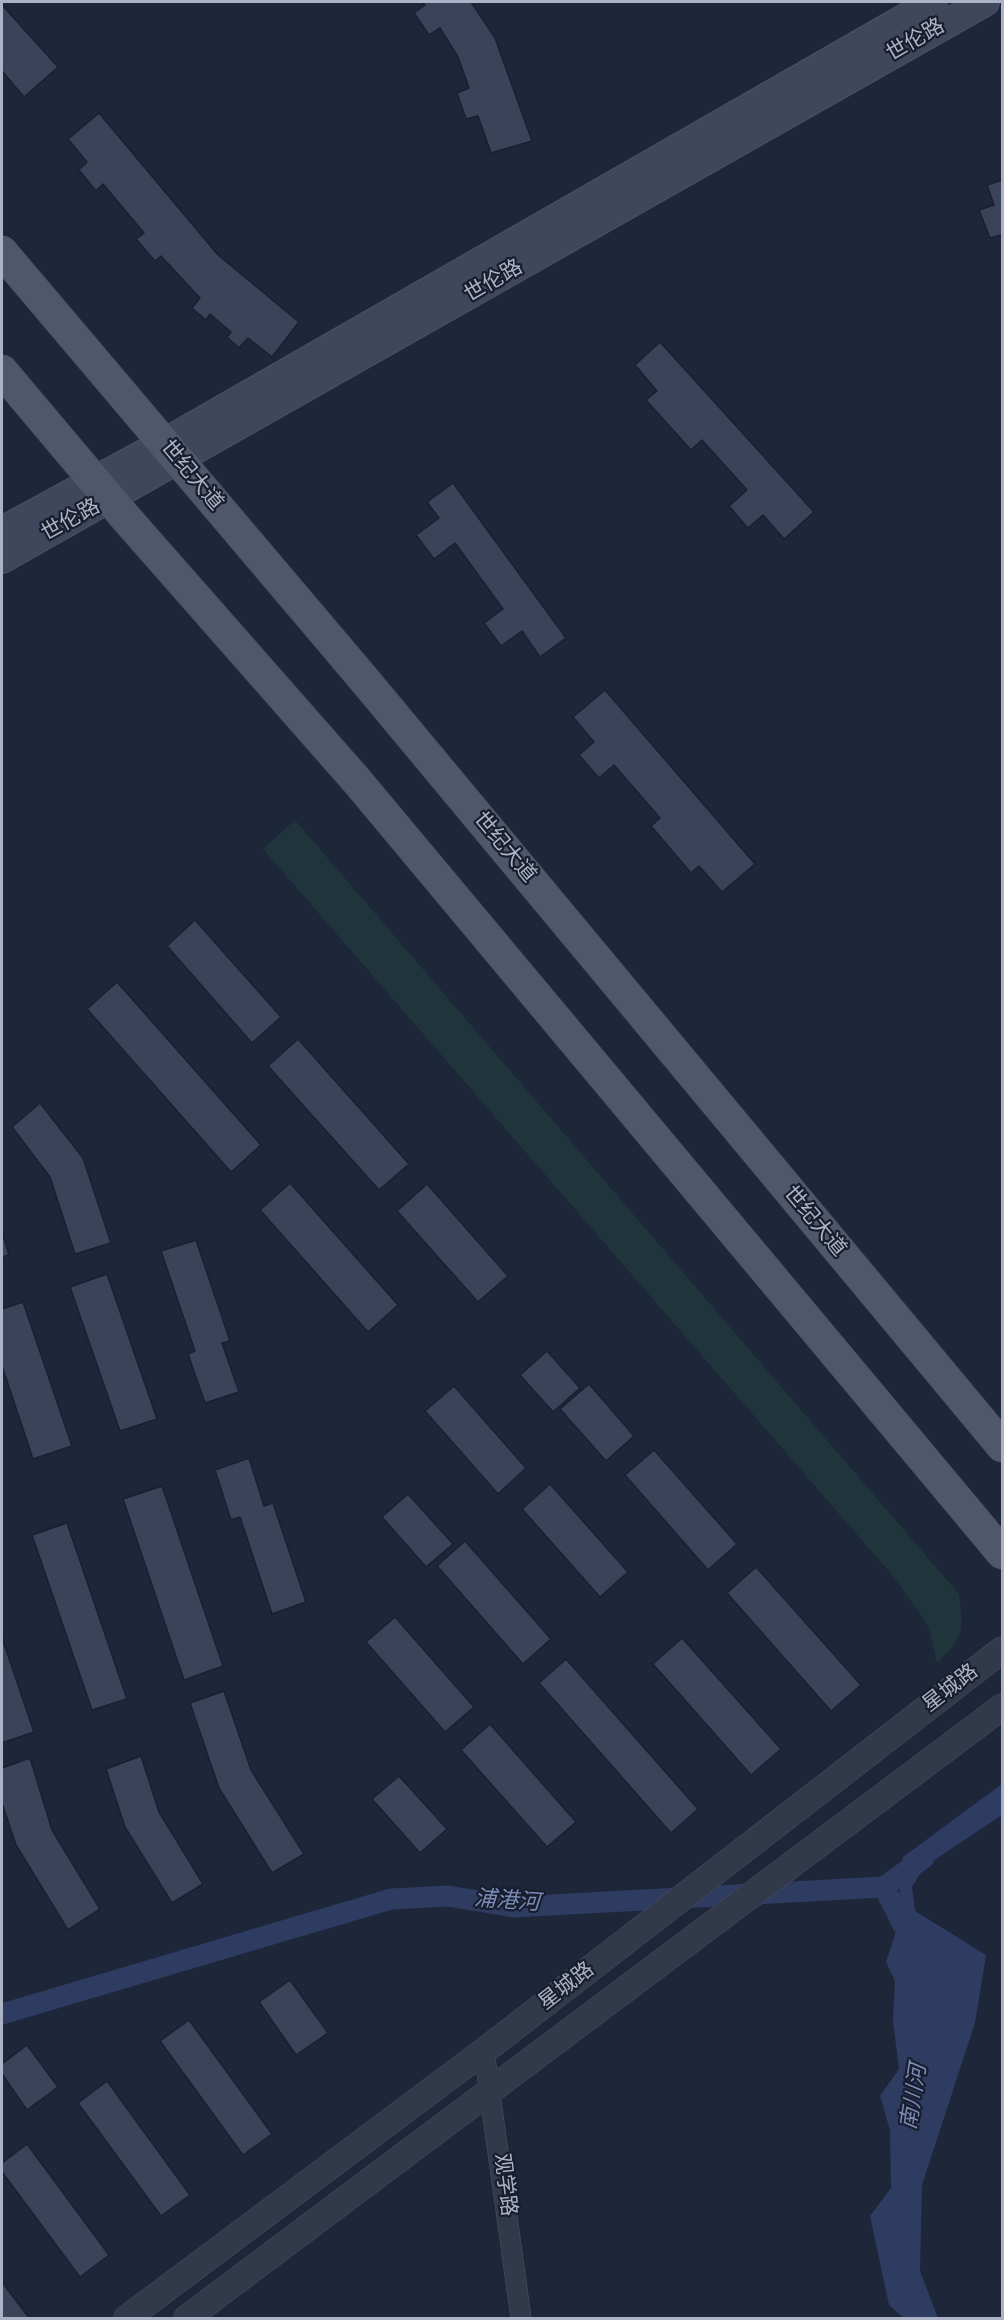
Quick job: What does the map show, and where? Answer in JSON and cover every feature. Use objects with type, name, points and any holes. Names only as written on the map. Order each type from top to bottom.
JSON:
[{"type":"main road","name":"世伦路","points":[[171,452],[933,2]]},
{"type":"main road","name":"世伦路","points":[[2,559],[102,490],[985,2]]},
{"type":"main road","name":"世纪大道","points":[[2,252],[1002,1446]]},
{"type":"main road","points":[[2,371],[102,490],[357,781],[1002,1553]]},
{"type":"main road","name":"世伦路","points":[[2,531],[102,490]]},
{"type":"street","name":"星城路","points":[[127,2319],[484,2051],[1002,1650]]},
{"type":"street","name":"星城路","points":[[187,2319],[1002,1707]]},
{"type":"street","name":"观学路","points":[[484,2051],[492,2091],[521,2319]]},
{"type":"shaded area","points":[[295,820],[959,1594],[960,1633],[953,1646],[937,1663],[928,1625],[892,1575],[263,849]]},
{"type":"water","points":[[1002,1784],[1002,1815],[924,1867],[912,1887],[915,1911],[986,1955],[975,2023],[922,2185],[920,2271],[938,2318],[904,2318],[889,2305],[870,2216],[891,2188],[890,2130],[880,2096],[899,2069],[893,2021],[895,1981],[886,1962],[895,1935],[903,1857]]},
{"type":"building","points":[[423,2],[471,2],[495,38],[532,141],[491,153],[478,116],[466,119],[457,93],[469,88],[458,57],[440,28],[429,35],[414,13],[425,5]]},
{"type":"building","points":[[2,5],[58,67],[24,97],[2,71]]},
{"type":"building","points":[[99,113],[218,255],[299,322],[272,357],[248,338],[239,348],[227,337],[231,332],[210,314],[206,320],[192,308],[200,298],[161,256],[155,261],[136,239],[144,233],[103,184],[96,191],[79,170],[87,162],[68,139]]},
{"type":"building","points":[[1002,180],[1002,235],[990,238],[979,210],[994,205],[987,185]]},
{"type":"building","points":[[660,342],[814,512],[784,539],[763,515],[748,528],[729,506],[747,490],[702,440],[691,450],[646,400],[657,391],[635,365]]},
{"type":"building","points":[[453,483],[566,638],[540,657],[522,631],[501,646],[484,623],[503,609],[455,543],[434,559],[416,535],[439,518],[427,502]]},
{"type":"building","points":[[605,690],[755,864],[722,892],[699,866],[691,873],[651,826],[660,818],[614,765],[599,778],[579,755],[594,742],[573,717]]},
{"type":"building","points":[[195,920],[281,1017],[252,1043],[167,946]]},
{"type":"building","points":[[117,982],[261,1145],[231,1172],[87,1009]]},
{"type":"building","points":[[298,1039],[409,1164],[379,1190],[268,1066]]},
{"type":"building","points":[[40,1103],[83,1158],[111,1243],[75,1254],[50,1177],[12,1127]]},
{"type":"building","points":[[290,1183],[398,1305],[368,1332],[260,1210]]},
{"type":"building","points":[[427,1184],[508,1276],[478,1302],[397,1211]]},
{"type":"building","points":[[2,1232],[9,1255],[2,1257]]},
{"type":"building","points":[[196,1240],[230,1341],[222,1343],[239,1392],[205,1403],[188,1354],[195,1351],[161,1251]]},
{"type":"building","points":[[107,1274],[157,1419],[120,1431],[70,1287]]},
{"type":"building","points":[[23,1302],[72,1446],[33,1459],[2,1366],[2,1309]]},
{"type":"building","points":[[547,1351],[580,1388],[553,1412],[520,1375]]},
{"type":"building","points":[[589,1384],[634,1436],[606,1461],[560,1409]]},
{"type":"building","points":[[454,1386],[526,1468],[498,1494],[425,1411]]},
{"type":"building","points":[[654,1450],[737,1544],[708,1570],[625,1475]]},
{"type":"building","points":[[249,1458],[264,1506],[273,1503],[306,1602],[272,1614],[240,1517],[231,1520],[215,1470]]},
{"type":"building","points":[[550,1484],[628,1572],[600,1597],[522,1509]]},
{"type":"building","points":[[162,1486],[223,1666],[184,1680],[123,1499]]},
{"type":"building","points":[[408,1494],[453,1544],[426,1567],[382,1517]]},
{"type":"building","points":[[67,1523],[127,1699],[92,1710],[32,1535]]},
{"type":"building","points":[[465,1541],[551,1639],[523,1664],[437,1566]]},
{"type":"building","points":[[756,1567],[861,1685],[831,1711],[727,1593]]},
{"type":"building","points":[[395,1617],[474,1707],[445,1732],[366,1642]]},
{"type":"building","points":[[2,1638],[34,1732],[2,1743]]},
{"type":"building","points":[[682,1638],[781,1749],[751,1775],[653,1664]]},
{"type":"building","points":[[566,1659],[698,1809],[671,1833],[539,1683]]},
{"type":"building","points":[[224,1691],[251,1770],[304,1854],[272,1873],[219,1788],[190,1703]]},
{"type":"building","points":[[490,1724],[576,1822],[547,1847],[461,1750]]},
{"type":"building","points":[[141,1756],[159,1812],[203,1884],[172,1903],[125,1827],[106,1769]]},
{"type":"building","points":[[30,1758],[52,1830],[100,1909],[68,1930],[16,1845],[2,1803],[2,1768]]},
{"type":"building","points":[[399,1776],[447,1829],[420,1853],[372,1799]]},
{"type":"building","points":[[290,1980],[328,2033],[296,2055],[259,2002]]},
{"type":"building","points":[[189,2020],[272,2134],[243,2155],[160,2041]]},
{"type":"building","points":[[27,2045],[58,2087],[27,2110],[2,2074],[2,2064]]},
{"type":"building","points":[[107,2081],[190,2195],[161,2216],[78,2103]]},
{"type":"building","points":[[27,2144],[109,2255],[80,2277],[2,2172],[2,2163]]},
{"type":"building","points":[[2,2282],[29,2318],[2,2318]]},
{"type":"waterway","name":"浦港河","points":[[2,2014],[391,1899],[448,1896],[514,1907],[884,1887],[924,1858]]},
{"type":"waterway","name":"南川河","points":[[884,1887],[910,1939]]}]
